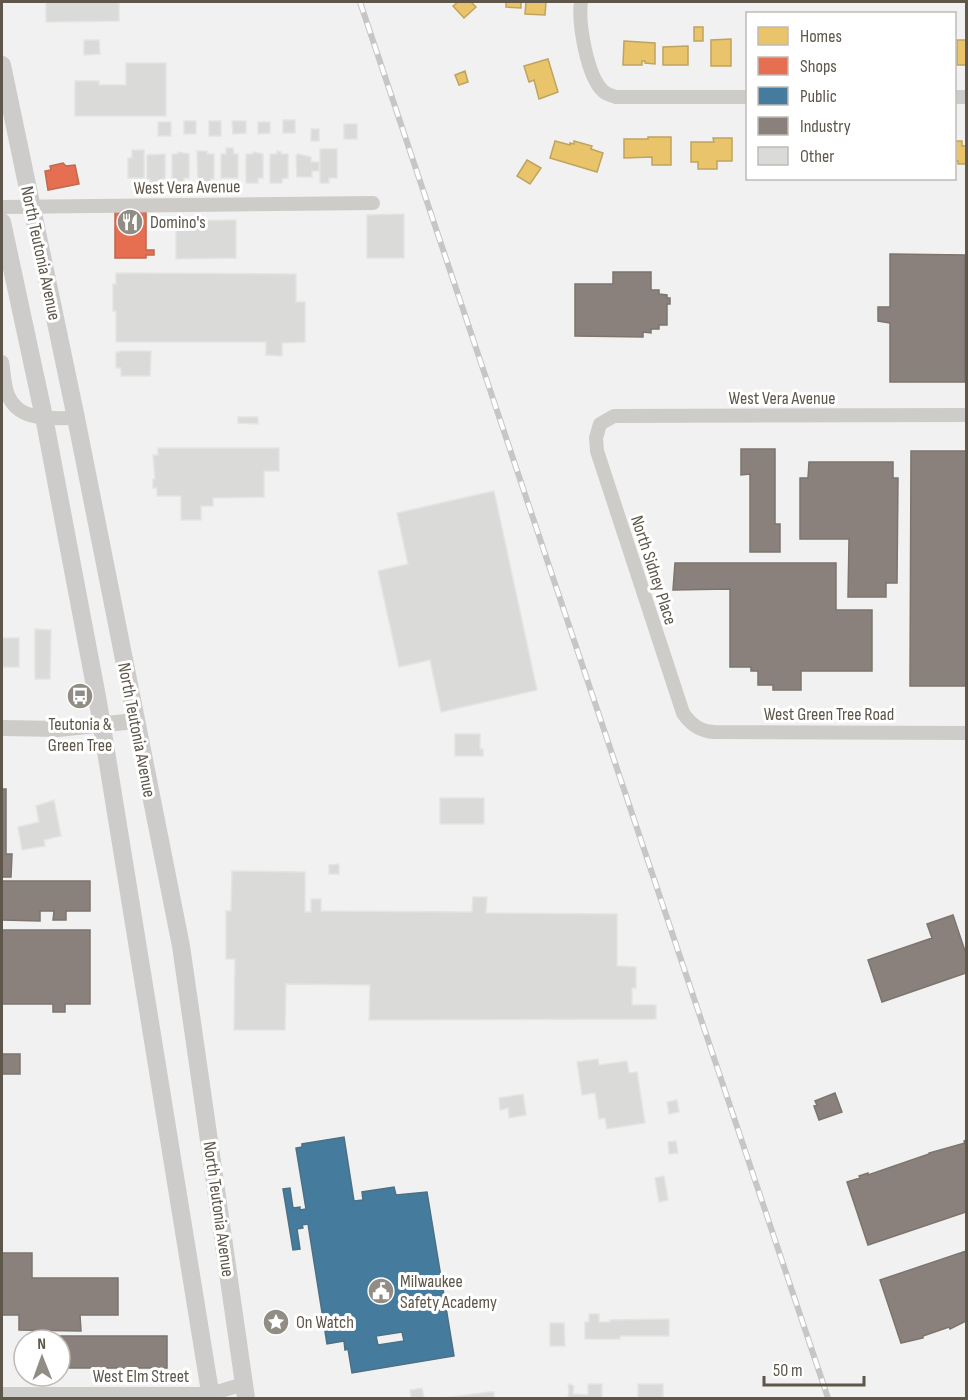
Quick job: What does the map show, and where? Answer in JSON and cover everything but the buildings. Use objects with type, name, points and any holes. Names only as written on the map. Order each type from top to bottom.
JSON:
[{"type":"main road","name":"North Teutonia Avenue","points":[[2,66],[76,418],[181,946],[244,1391]]},
{"type":"main road","name":"North Teutonia Avenue","points":[[2,222],[44,417],[102,726],[210,1396]]},
{"type":"street","points":[[580,2],[582,36],[596,82],[604,92],[616,97],[746,97]]},
{"type":"street","name":"West Vera Avenue","points":[[2,207],[373,203]]},
{"type":"street","points":[[2,362],[8,394],[14,406],[26,414],[76,418]]},
{"type":"street","name":"West Vera Avenue","points":[[600,424],[607,418],[620,416],[966,415]]},
{"type":"street","name":"North Sidney Place","points":[[600,424],[596,438],[597,451],[683,713],[692,724]]},
{"type":"street","points":[[2,728],[58,729],[135,721]]},
{"type":"street","name":"West Green Tree Road","points":[[692,724],[714,732],[966,733]]},
{"type":"street","name":"West Elm Street","points":[[2,1394],[210,1396],[244,1391]]},
{"type":"railway","points":[[360,2],[828,1398]]},
{"type":"place","name":"Domino's","points":[[130,222]]},
{"type":"place","name":"Teutonia & Green Tree","points":[[80,696]]},
{"type":"place","name":"Milwaukee Safety Academy","points":[[381,1291]]},
{"type":"place","name":"On Watch","points":[[276,1322]]}]
